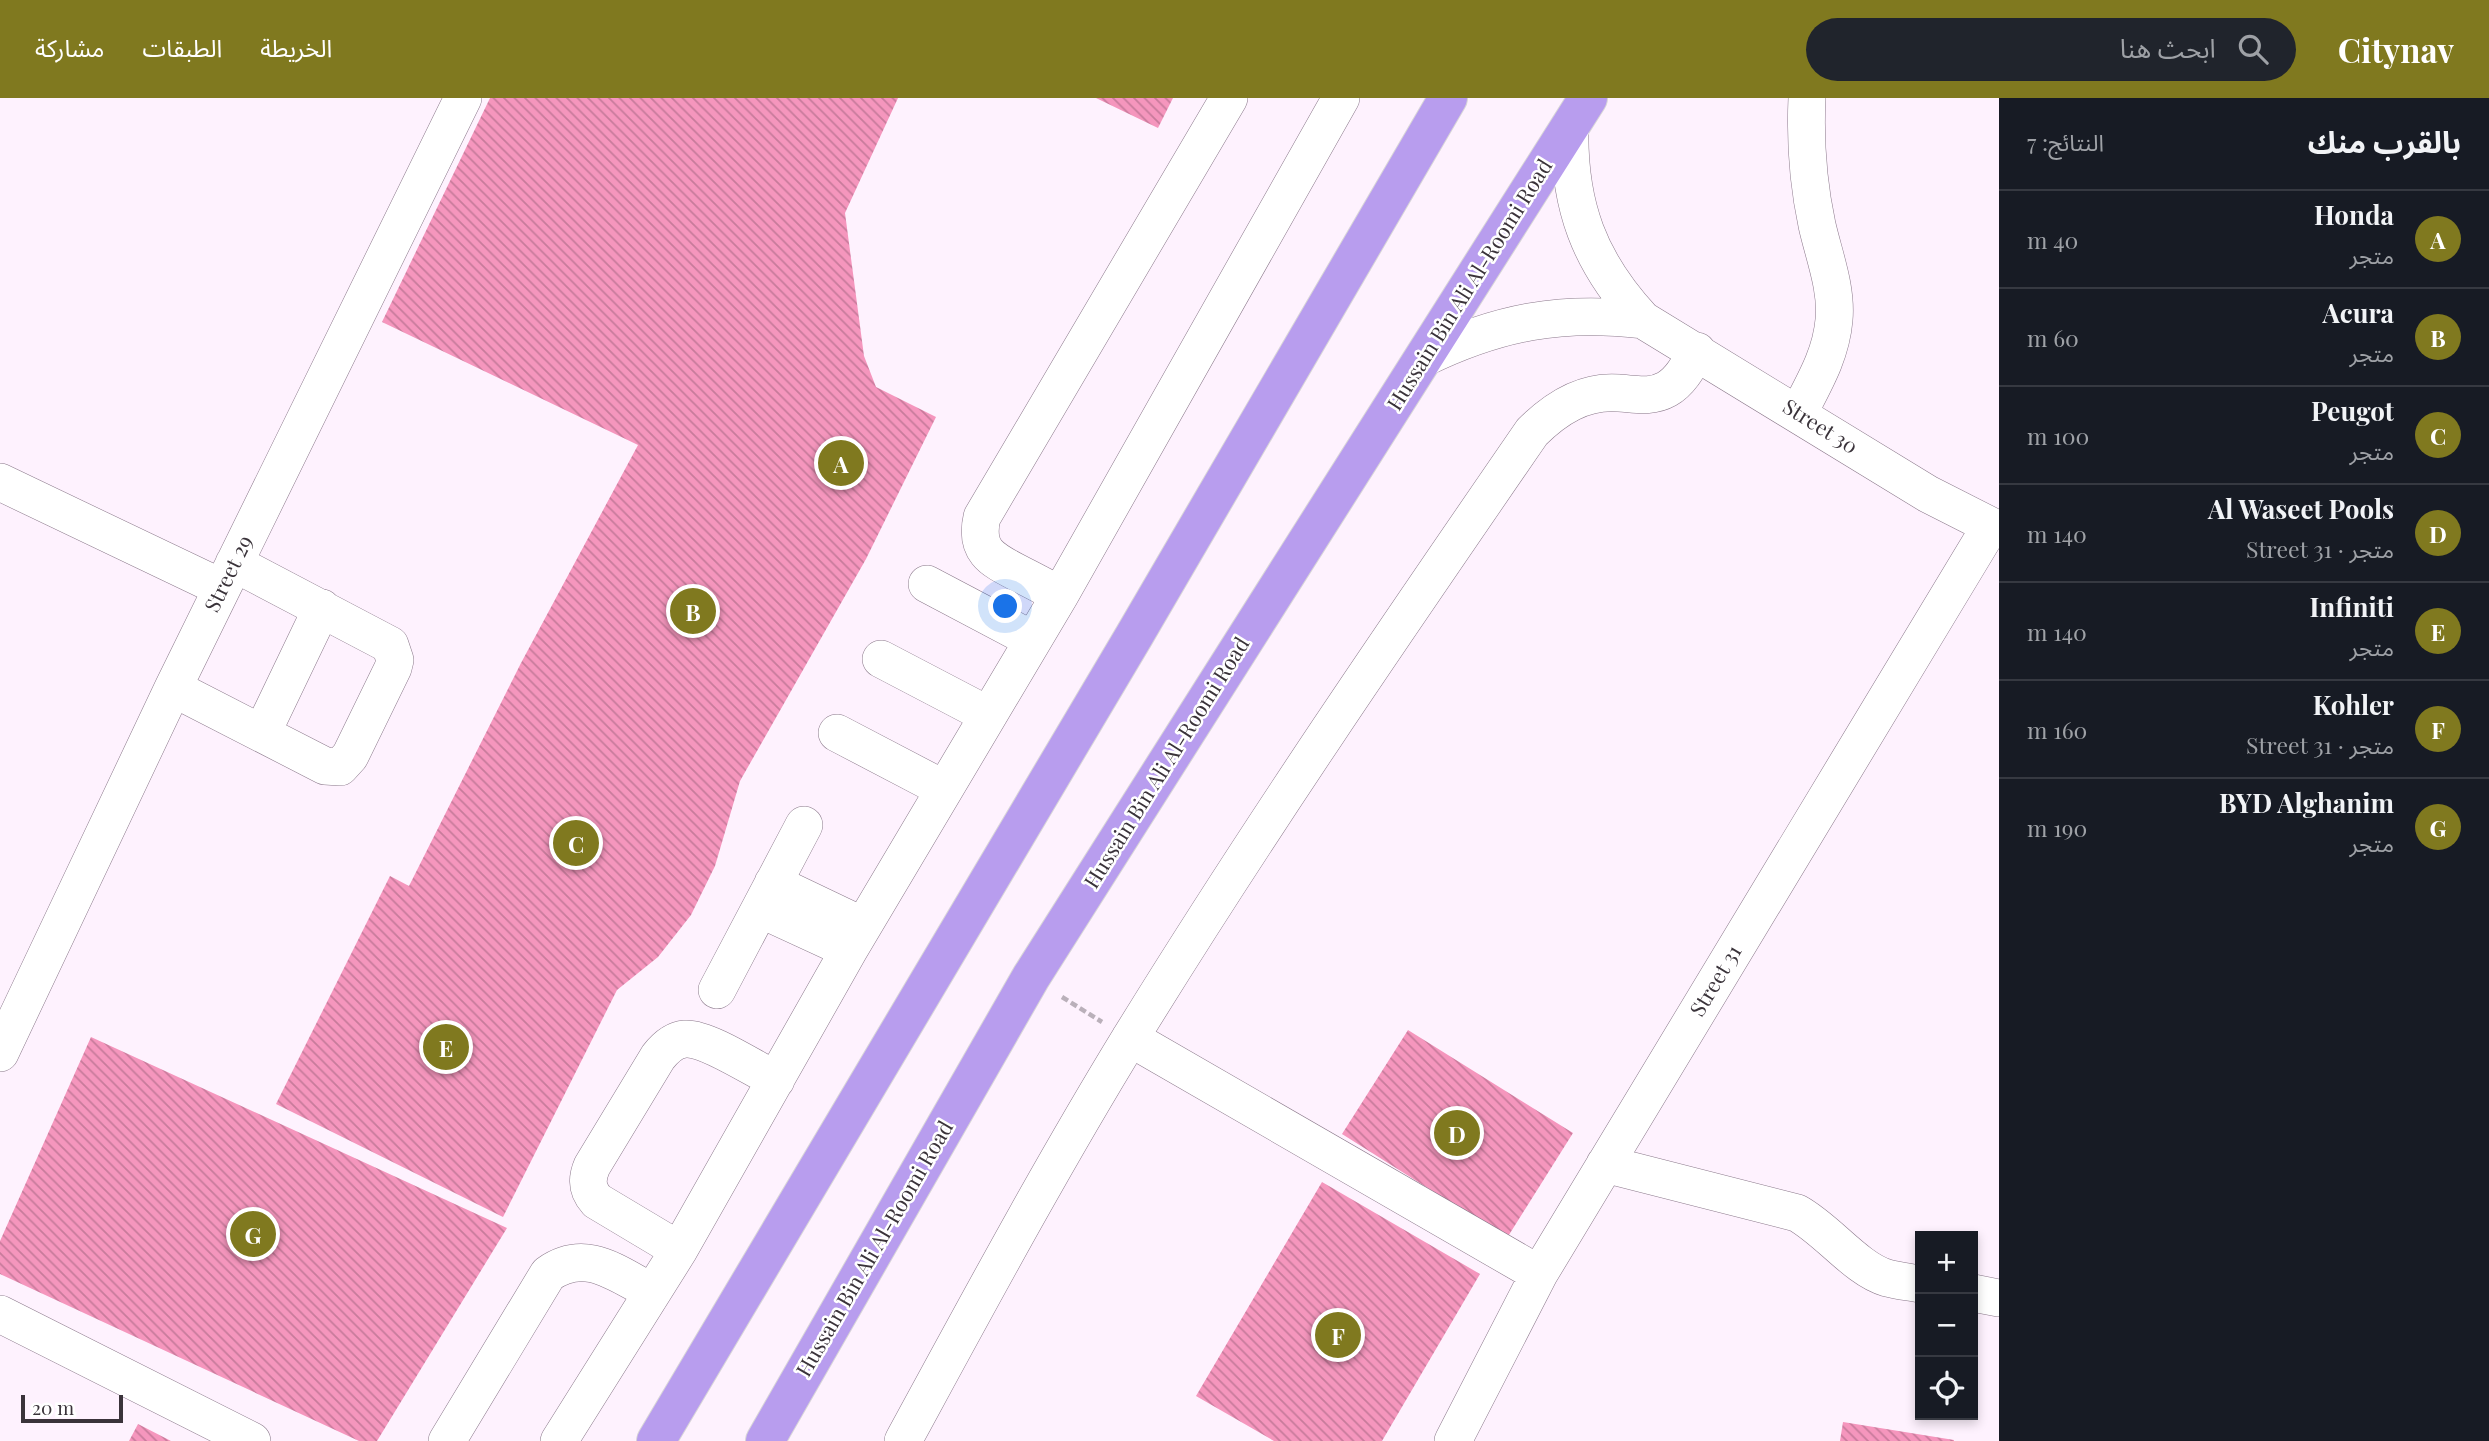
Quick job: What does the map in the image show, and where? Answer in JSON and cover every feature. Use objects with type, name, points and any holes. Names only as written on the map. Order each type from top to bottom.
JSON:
[{"type":"highway","points":[[656,1441],[1134,636],[1443,103]]},
{"type":"highway","name":"Hussain Bin Ali Al-Roomi Road","points":[[765,1441],[1031,977],[1579,112]]},
{"type":"street","name":"Street 29","points":[[0,1053],[173,688],[463,98]]},
{"type":"street","points":[[1060,595],[996,561],[986,552],[979,529],[982,517],[1229,98]]},
{"type":"street","points":[[559,1441],[679,1250],[856,938],[1060,595],[1341,98]]},
{"type":"street","points":[[1798,414],[1822,367],[1830,344],[1834,318],[1833,293],[1809,179],[1805,133],[1807,98]]},
{"type":"street","name":"Street 30","points":[[1579,112],[1569,157],[1573,187],[1590,245],[1622,297],[1643,320],[1928,495],[1994,529]]},
{"type":"street","name":"Street 30","points":[[1424,358],[1483,332],[1546,318],[1611,316],[1643,320]]},
{"type":"street","points":[[903,1441],[1037,1198],[1130,1038],[1235,870],[1532,432],[1554,412],[1579,398],[1598,393],[1648,395],[1669,388],[1678,381],[1697,351]]},
{"type":"street","points":[[0,482],[228,576],[322,608],[390,645],[395,660],[350,756],[340,766],[325,766],[173,688]]},
{"type":"street","name":"Street 31","points":[[1453,1441],[1539,1274],[1994,529]]},
{"type":"street","points":[[927,584],[1033,640]]},
{"type":"street","points":[[262,733],[322,608]]},
{"type":"street","points":[[881,659],[988,715]]},
{"type":"street","points":[[837,733],[944,789]]},
{"type":"street","points":[[717,990],[804,825]]},
{"type":"street","points":[[766,896],[856,938]]},
{"type":"street","points":[[1130,1038],[1539,1274]]},
{"type":"street","points":[[679,1250],[597,1201],[587,1185],[592,1166],[658,1057],[673,1042],[683,1039],[703,1042],[776,1080]]},
{"type":"street","points":[[1605,1164],[1797,1213],[1815,1223],[1857,1260],[1885,1278],[1915,1283]]},
{"type":"street","points":[[447,1441],[548,1274],[559,1266],[573,1262],[599,1265],[652,1292]]},
{"type":"street","points":[[1978,1294],[1999,1298]]},
{"type":"street","points":[[0,1314],[252,1441]]},
{"type":"path","points":[[1031,977],[1130,1038]]},
{"type":"building","points":[[490,98],[898,98],[845,213],[864,356],[876,387],[936,417],[866,559],[740,781],[715,866],[691,915],[658,957],[617,990],[503,1217],[276,1104],[390,876],[409,886],[521,663],[638,445],[382,322]]},
{"type":"building","points":[[1096,98],[1173,98],[1158,128]]},
{"type":"building","points":[[1408,1030],[1573,1133],[1507,1238],[1342,1134]]},
{"type":"building","points":[[91,1037],[507,1228],[377,1441],[359,1441],[0,1274],[0,1241]]},
{"type":"building","points":[[1322,1182],[1480,1274],[1382,1441],[1274,1441],[1196,1396]]},
{"type":"building","points":[[1843,1422],[1954,1440],[1954,1441],[1840,1441]]},
{"type":"building","points":[[138,1424],[171,1441],[129,1441]]},
{"type":"place","name":"Honda","points":[[841,463]]},
{"type":"place","name":"Acura","points":[[693,611]]},
{"type":"place","name":"Peugot","points":[[576,843]]},
{"type":"place","name":"Infiniti","points":[[446,1047]]},
{"type":"place","name":"Al Waseet Pools","points":[[1457,1133]]},
{"type":"place","name":"BYD Alghanim","points":[[253,1234]]},
{"type":"place","name":"Kohler","points":[[1338,1335]]}]
